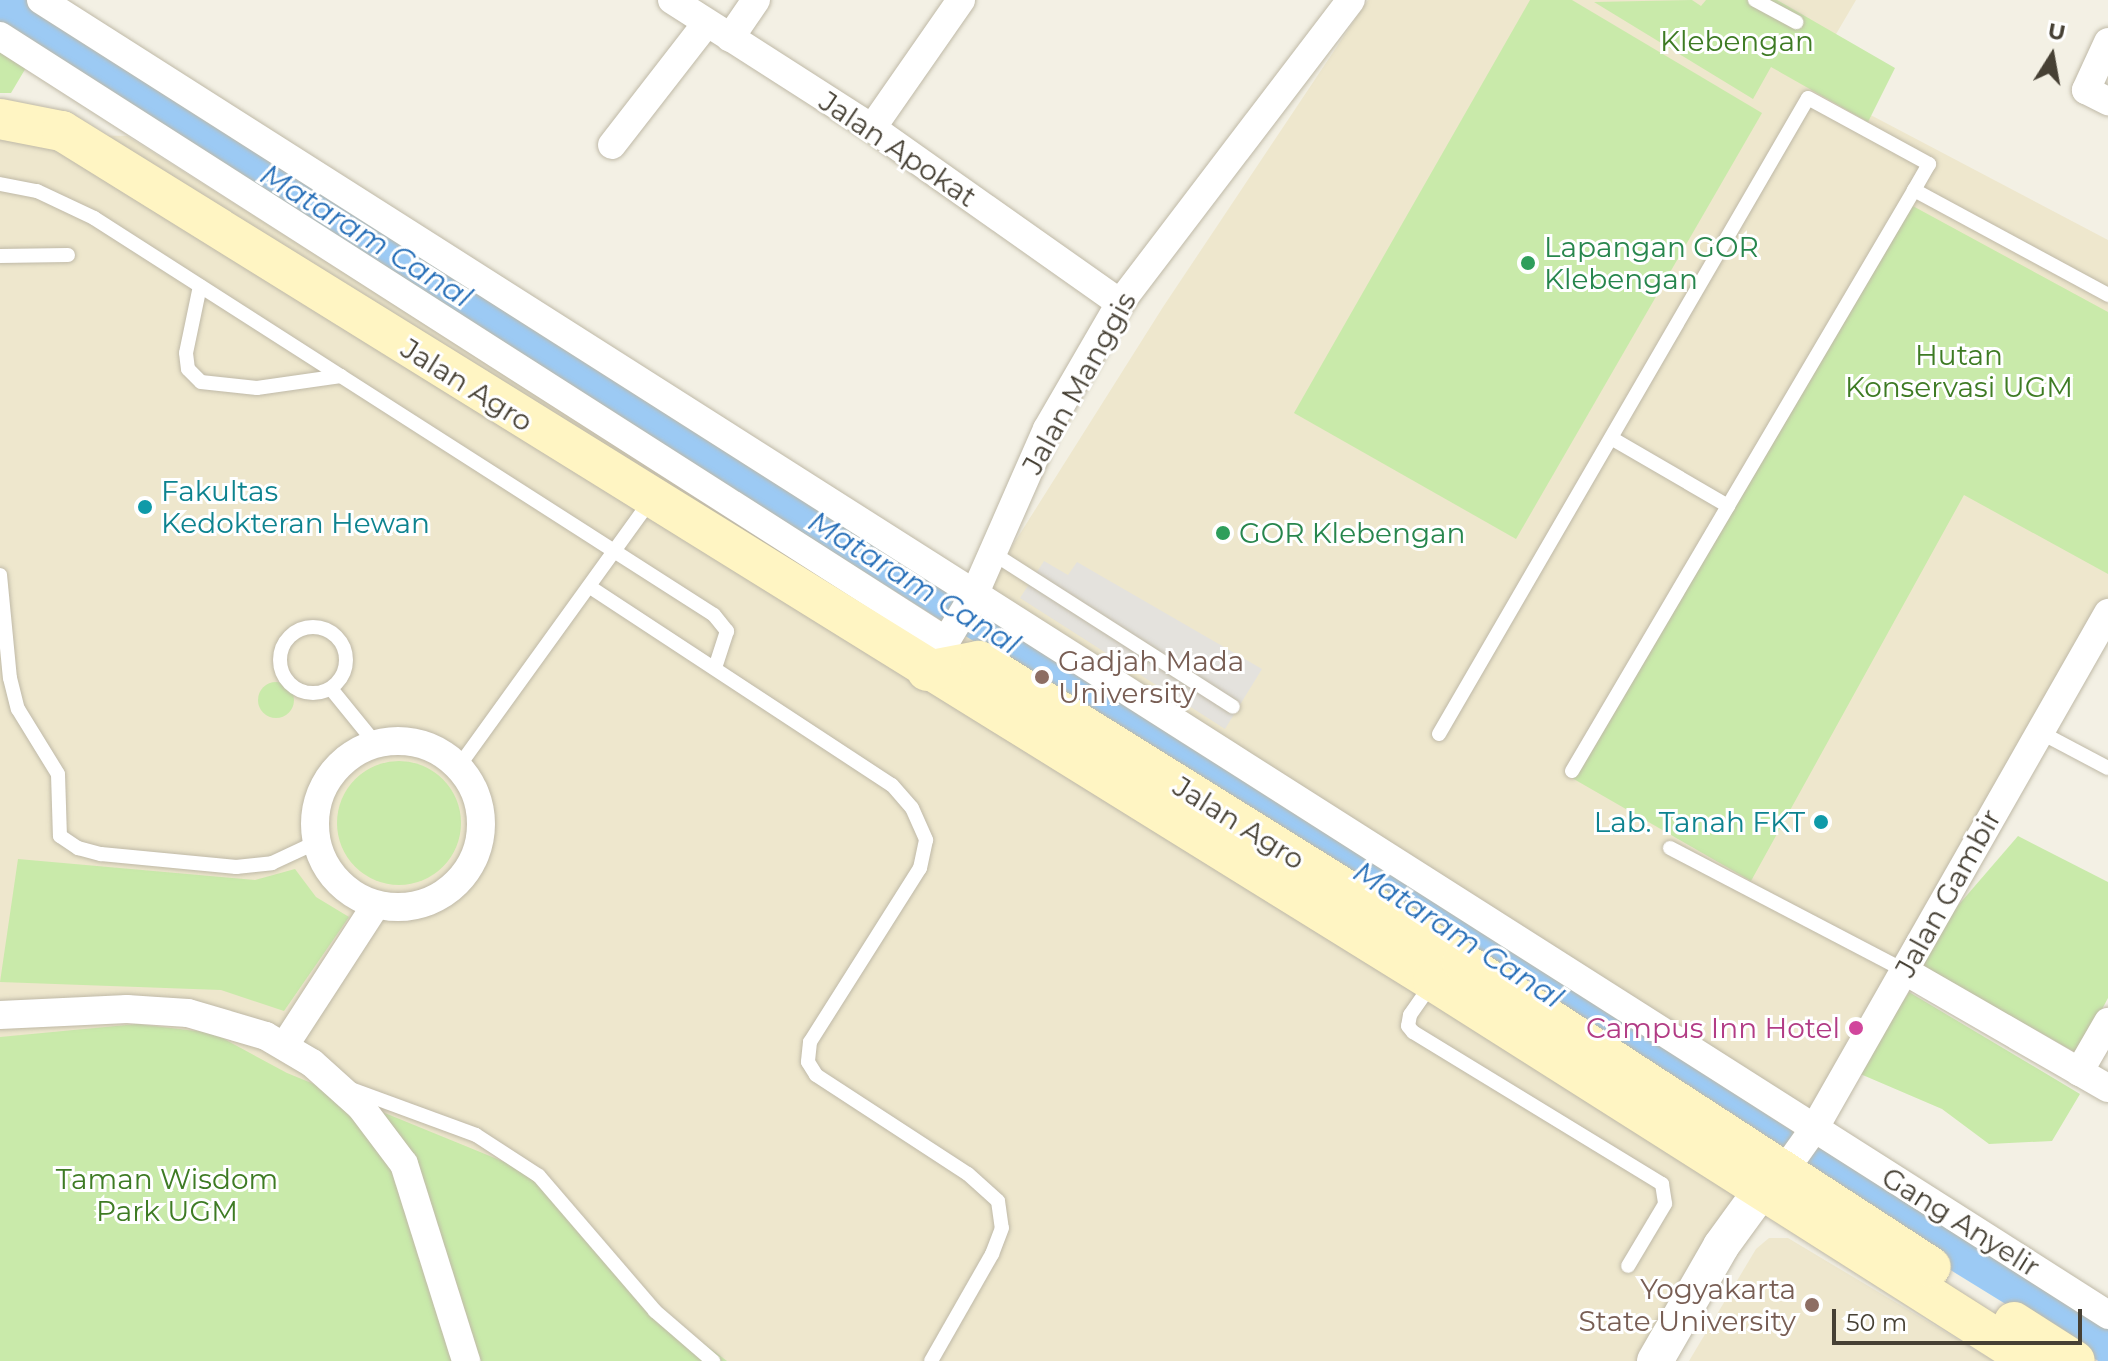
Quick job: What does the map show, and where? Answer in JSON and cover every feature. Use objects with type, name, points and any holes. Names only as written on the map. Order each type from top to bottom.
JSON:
[{"type":"main road","name":"Jalan Agro","points":[[0,119],[62,131],[651,500],[941,648],[1433,981],[1779,1174]]},
{"type":"main road","name":"Jalan Agro","points":[[941,648],[979,661],[1779,1174]]},
{"type":"main road","points":[[1779,1174],[2058,1359]]},
{"type":"street","name":"Gang Anyelir","points":[[41,0],[1812,1132],[2108,1315]]},
{"type":"street","name":"Jalan Apokat","points":[[672,0],[872,128],[1120,303]]},
{"type":"street","points":[[612,145],[718,31],[756,0]]},
{"type":"street","points":[[872,128],[961,0]]},
{"type":"street","name":"Jalan Manggis","points":[[941,648],[973,598],[1047,429],[1120,303],[1351,0]]},
{"type":"street","points":[[0,36],[941,648]]},
{"type":"street","points":[[2108,42],[2086,90],[2108,101]]},
{"type":"street","name":"Jalan Gambir","points":[[1779,1174],[1812,1132],[2038,730],[2108,613]]},
{"type":"street","points":[[375,743],[427,745],[459,766],[479,801],[482,827],[477,853],[464,876],[445,893],[418,905],[376,905],[337,882],[315,843],[317,800],[330,774],[351,754],[375,743]]},
{"type":"street","points":[[285,1045],[376,905]]},
{"type":"street","points":[[1905,971],[2108,1088]]},
{"type":"street","points":[[0,1015],[163,1010],[216,1019],[285,1045],[340,1085],[404,1164],[466,1361]]},
{"type":"street","points":[[2079,1072],[2108,1022]]},
{"type":"street","points":[[1655,1361],[1721,1246],[1779,1174]]},
{"type":"lane","points":[[1755,0],[1796,22]]},
{"type":"lane","points":[[1439,734],[1808,98],[1929,164],[1572,771]]},
{"type":"lane","points":[[0,184],[37,191],[94,218],[714,615],[727,631],[715,668]]},
{"type":"lane","points":[[1914,190],[2108,295]]},
{"type":"lane","points":[[0,256],[68,255]]},
{"type":"lane","points":[[200,286],[186,353],[188,369],[201,382],[257,388],[341,376]]},
{"type":"lane","points":[[1611,438],[1728,506]]},
{"type":"lane","points":[[459,766],[651,500]]},
{"type":"lane","points":[[991,552],[1233,707]]},
{"type":"lane","points":[[0,575],[10,678],[18,709],[58,774],[60,836],[78,848],[101,854],[187,866],[250,867],[315,843]]},
{"type":"lane","points":[[590,587],[892,785],[912,808],[926,840],[906,896],[810,1042],[808,1062],[816,1075],[968,1174],[998,1201],[1002,1228],[992,1254],[931,1361]]},
{"type":"lane","points":[[306,626],[330,630],[346,647],[347,671],[332,690],[308,695],[287,684],[279,662],[286,639],[306,626]]},
{"type":"lane","points":[[332,690],[375,743]]},
{"type":"lane","points":[[2038,730],[2108,768]]},
{"type":"lane","points":[[1670,848],[1905,971]]},
{"type":"lane","points":[[1433,981],[1410,1015],[1408,1026],[1413,1032],[1662,1184],[1665,1204],[1628,1266]]},
{"type":"lane","points":[[340,1085],[476,1135],[539,1176],[655,1311],[713,1361]]},
{"type":"shaded area","name":"Gadjah Mada University","points":[[1368,0],[1856,0],[1808,82],[2108,240],[2108,638],[1911,960],[1764,1174],[1650,1361],[0,1361],[0,133],[127,136],[946,651],[1163,307]]},
{"type":"shaded area","points":[[1044,561],[1068,575],[1077,562],[1262,669],[1225,729],[1020,598]]},
{"type":"shaded area","name":"Yogyakarta State University","points":[[1769,1238],[1788,1238],[1994,1361],[1689,1361],[1756,1249]]},
{"type":"green space","name":"Lapangan GOR Klebengan","points":[[1530,0],[1572,0],[1762,113],[1516,539],[1294,413]]},
{"type":"green space","name":"Klebengan","points":[[1692,0],[1701,6],[1706,0],[1777,0],[1895,68],[1868,122],[1771,67],[1753,99],[1594,2]]},
{"type":"green space","points":[[0,49],[27,66],[11,93],[0,93]]},
{"type":"green space","name":"Hutan Konservasi UGM","points":[[1911,205],[2108,312],[2108,574],[1964,495],[1751,881],[1572,778]]},
{"type":"green space","points":[[276,682],[289,687],[294,700],[289,713],[276,718],[263,713],[258,700],[263,687]]},
{"type":"green space","points":[[399,761],[423,766],[443,779],[456,799],[461,823],[456,847],[443,867],[423,880],[399,885],[375,880],[355,867],[342,847],[337,823],[342,799],[355,779],[375,766]]},
{"type":"green space","points":[[2018,836],[2108,882],[2108,998],[2078,1054],[1911,960]]},
{"type":"green space","points":[[18,859],[255,880],[295,869],[316,897],[349,917],[284,1011],[221,990],[0,982]]},
{"type":"green space","points":[[1909,992],[2080,1094],[2052,1141],[1989,1144],[1942,1109],[1858,1073]]},
{"type":"green space","name":"Taman Wisdom Park UGM","points":[[137,1024],[213,1033],[287,1073],[539,1176],[647,1301],[727,1361],[0,1361],[0,1037]]},
{"type":"waterway","name":"Mataram Canal","points":[[0,4],[996,634],[1767,1136],[2108,1346]]},
{"type":"place","name":"Lapangan GOR Klebengan","points":[[1528,263]]},
{"type":"place","name":"Fakultas Kedokteran Hewan","points":[[145,507]]},
{"type":"place","name":"GOR Klebengan","points":[[1223,533]]},
{"type":"place","name":"Gadjah Mada University","points":[[1042,677]]},
{"type":"place","name":"Lab. Tanah FKT","points":[[1821,822]]},
{"type":"place","name":"Campus Inn Hotel","points":[[1856,1028]]},
{"type":"place","name":"Yogyakarta State University","points":[[1812,1305]]}]
